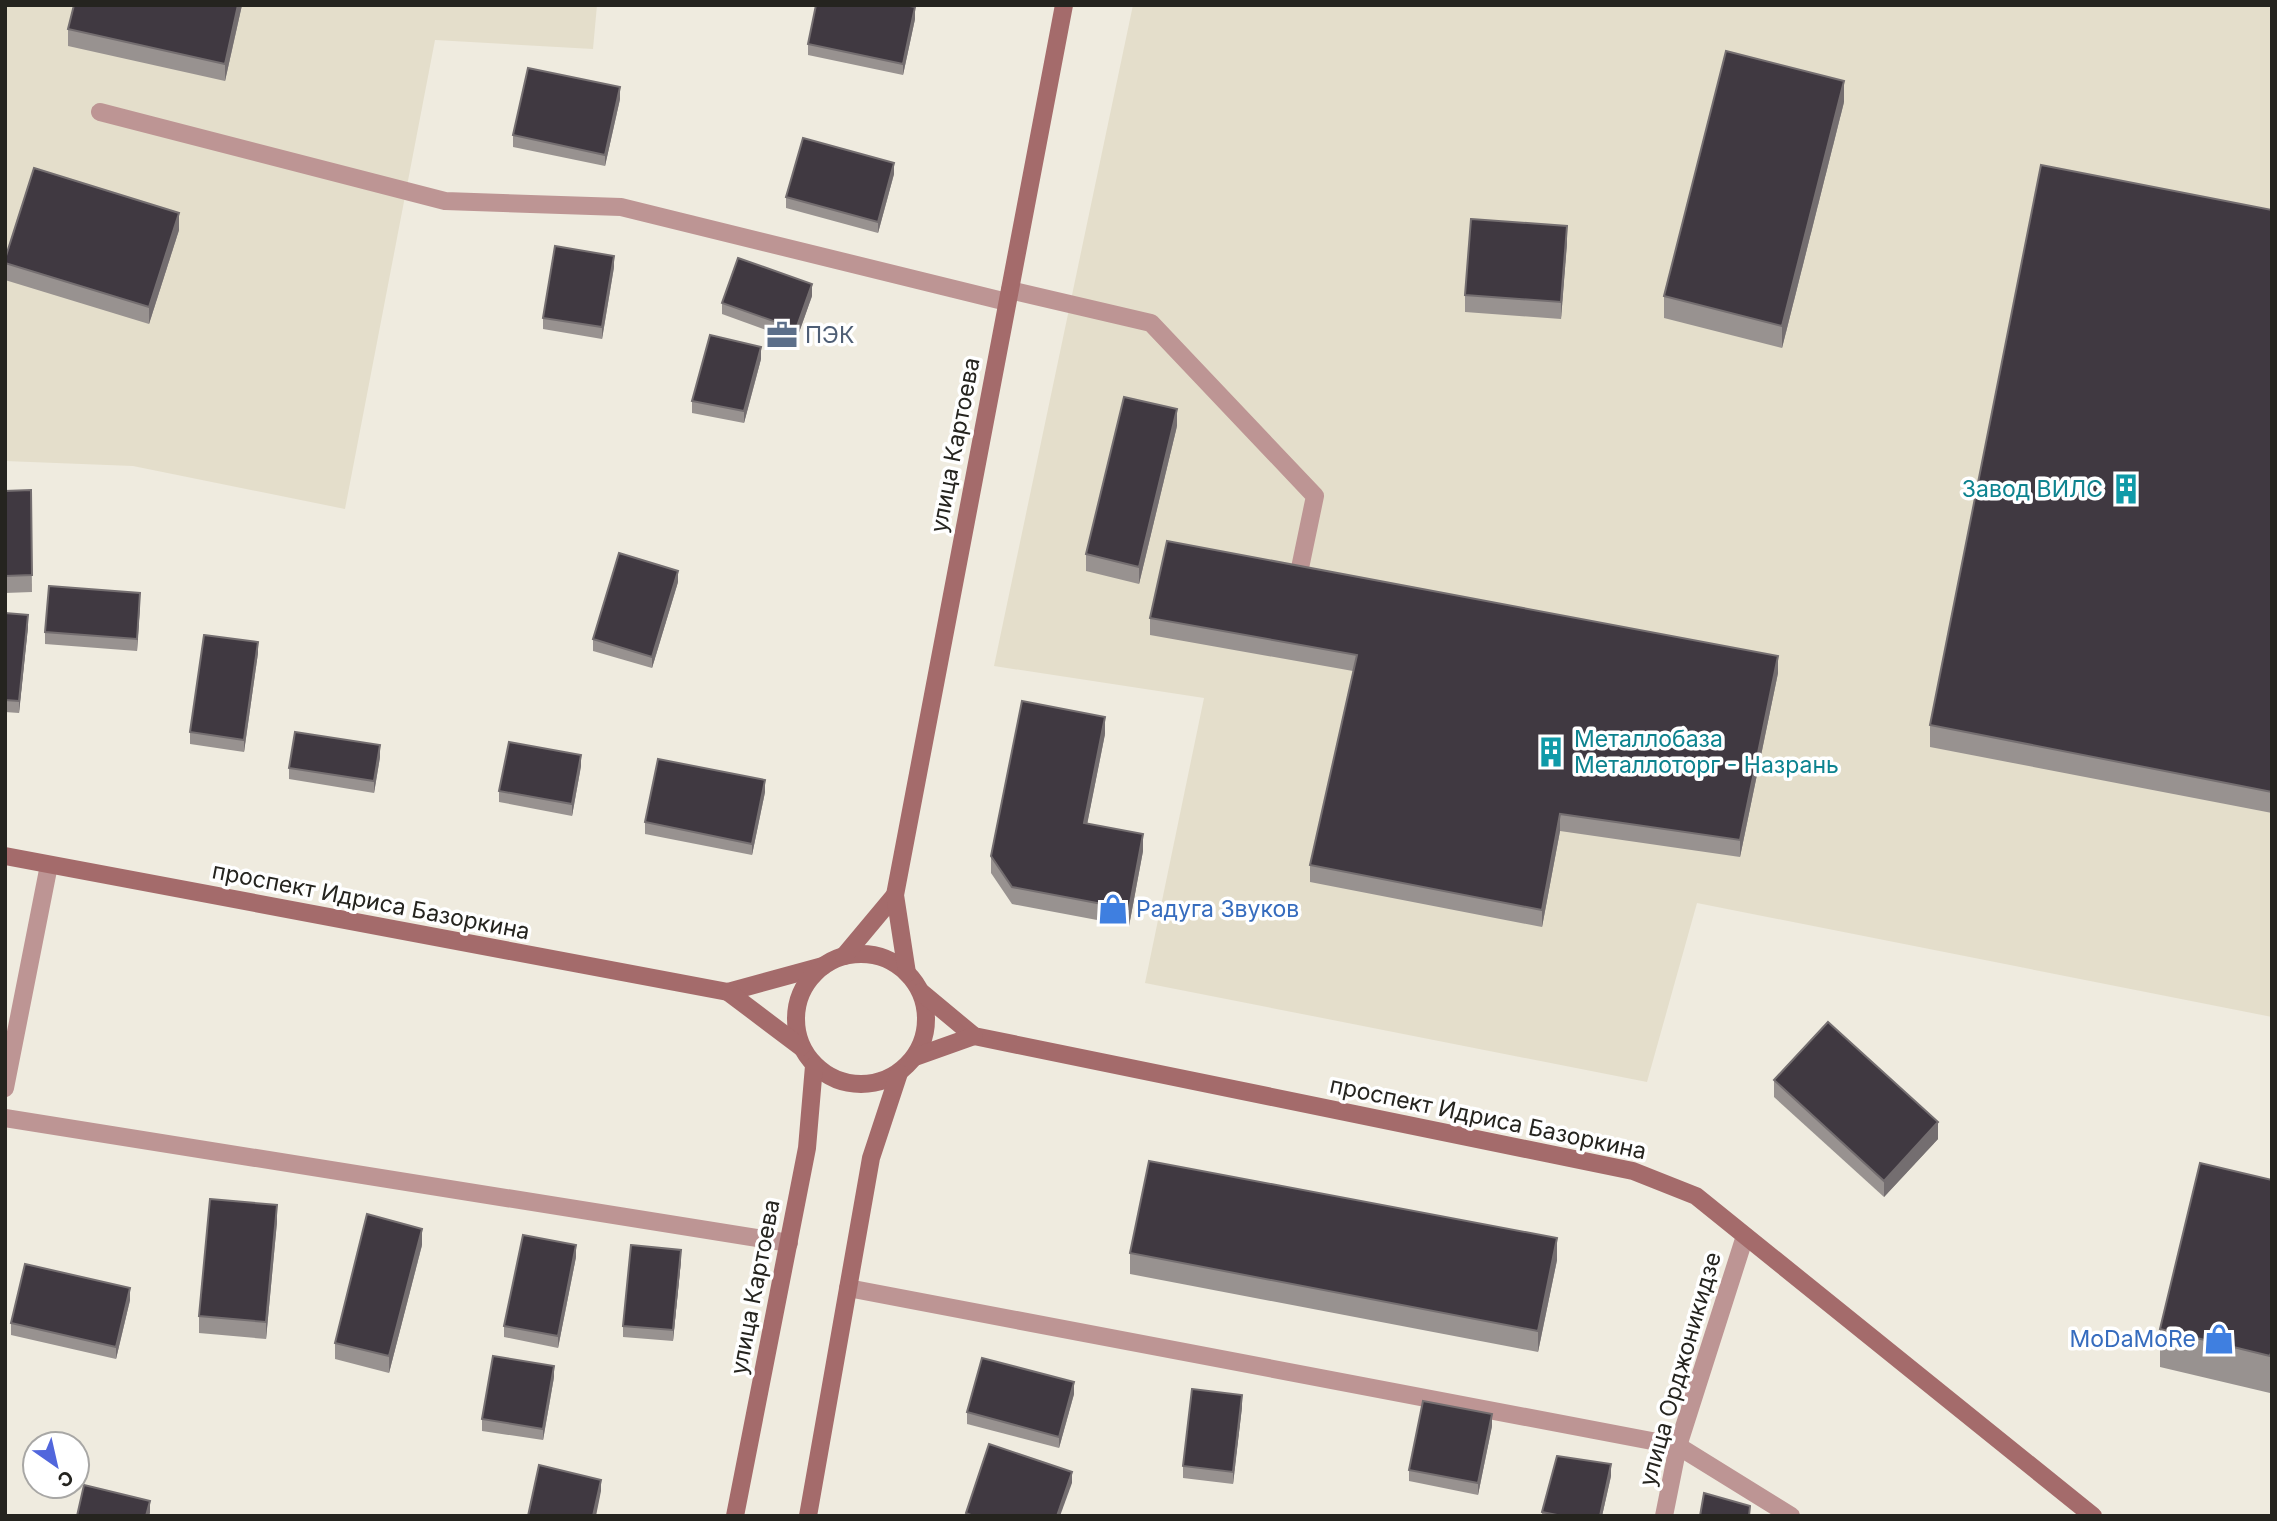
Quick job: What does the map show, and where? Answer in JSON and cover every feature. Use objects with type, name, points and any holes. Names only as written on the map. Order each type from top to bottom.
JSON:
[{"type":"main road","name":"улица Картоева","points":[[907,972],[895,895],[1064,5]]},
{"type":"main road","name":"проспект Идриса Базоркина","points":[[5,856],[728,992],[823,966]]},
{"type":"main road","name":"улица Картоева","points":[[844,956],[895,895]]},
{"type":"main road","points":[[867,954],[889,959],[907,972],[921,992],[927,1013],[924,1036],[915,1057],[899,1073],[877,1083],[855,1085],[833,1079],[814,1066],[801,1047],[795,1025],[797,1002],[807,982],[823,966],[844,956],[867,954]]},
{"type":"main road","name":"проспект Идриса Базоркина","points":[[728,992],[801,1047]]},
{"type":"main road","name":"проспект Идриса Базоркина","points":[[921,992],[974,1036],[1633,1171],[1696,1196],[2093,1516]]},
{"type":"main road","points":[[915,1057],[974,1036]]},
{"type":"main road","name":"улица Картоева","points":[[735,1516],[807,1148],[814,1066]]},
{"type":"main road","points":[[808,1516],[872,1158],[899,1073]]},
{"type":"street","points":[[100,112],[445,201],[621,207],[1009,296],[1151,323],[1315,496],[1300,568]]},
{"type":"street","points":[[5,1088],[49,865]]},
{"type":"street","points":[[5,1118],[789,1243]]},
{"type":"street","name":"улица Орджоникидзе","points":[[1664,1516],[1678,1446],[1745,1236]]},
{"type":"street","points":[[848,1288],[1678,1446],[1791,1516]]},
{"type":"shaded area","points":[[5,5],[597,5],[593,49],[435,40],[345,509],[133,466],[5,461]]},
{"type":"shaded area","points":[[1133,5],[2272,5],[2272,1017],[1697,903],[1647,1082],[1145,983],[1204,698],[994,666]]},
{"type":"building","points":[[74,5],[238,5],[225,64],[68,29]]},
{"type":"building","points":[[816,5],[915,7],[903,64],[808,44]]},
{"type":"building","points":[[1726,51],[1844,81],[1782,326],[1664,296]]},
{"type":"building","points":[[528,68],[620,87],[605,155],[513,135]]},
{"type":"building","points":[[803,138],[894,163],[878,222],[786,197]]},
{"type":"building","name":"Завод ВИЛС","points":[[2041,165],[2272,210],[2272,792],[1930,725]]},
{"type":"building","points":[[34,168],[179,213],[149,307],[5,263]]},
{"type":"building","points":[[1471,219],[1567,226],[1561,302],[1465,295]]},
{"type":"building","points":[[555,246],[614,256],[602,327],[543,318]]},
{"type":"building","points":[[738,258],[812,284],[796,329],[722,303]]},
{"type":"building","points":[[710,335],[761,347],[744,411],[692,401]]},
{"type":"building","points":[[1124,397],[1177,409],[1139,567],[1086,554]]},
{"type":"building","points":[[31,490],[32,575],[5,576],[5,491]]},
{"type":"building","name":"Металлобаза Металлоторг - Назрань","points":[[1167,541],[1778,656],[1740,840],[1560,814],[1542,910],[1310,865],[1357,655],[1150,618]]},
{"type":"building","points":[[619,553],[678,571],[652,657],[593,639]]},
{"type":"building","points":[[49,586],[140,593],[137,639],[45,632]]},
{"type":"building","points":[[5,613],[28,615],[19,701],[5,700]]},
{"type":"building","points":[[204,635],[258,642],[244,740],[190,732]]},
{"type":"building","points":[[1022,701],[1105,717],[1084,823],[1143,834],[1129,909],[1012,887],[991,856]]},
{"type":"building","points":[[295,732],[380,745],[374,781],[289,768]]},
{"type":"building","points":[[509,742],[581,755],[572,804],[499,791]]},
{"type":"building","points":[[658,759],[765,780],[752,844],[645,822]]},
{"type":"building","points":[[1828,1022],[1938,1122],[1884,1181],[1774,1080]]},
{"type":"building","points":[[1149,1161],[1557,1238],[1538,1331],[1130,1253]]},
{"type":"building","points":[[2200,1163],[2272,1180],[2270,1356],[2160,1329]]},
{"type":"building","points":[[210,1199],[277,1205],[266,1322],[199,1316]]},
{"type":"building","points":[[367,1214],[422,1229],[389,1356],[335,1343]]},
{"type":"building","points":[[523,1235],[576,1245],[558,1336],[504,1326]]},
{"type":"building","points":[[631,1245],[681,1250],[673,1330],[623,1326]]},
{"type":"building","points":[[25,1264],[130,1288],[116,1347],[11,1323]]},
{"type":"building","points":[[493,1356],[554,1366],[543,1429],[482,1419]]},
{"type":"building","points":[[982,1358],[1074,1382],[1059,1437],[967,1412]]},
{"type":"building","points":[[1192,1389],[1242,1395],[1233,1472],[1183,1466]]},
{"type":"building","points":[[1423,1401],[1492,1414],[1478,1483],[1409,1470]]},
{"type":"building","points":[[989,1444],[1072,1472],[1057,1516],[973,1516],[966,1513]]},
{"type":"building","points":[[1557,1456],[1611,1464],[1600,1516],[1562,1516],[1542,1512]]},
{"type":"building","points":[[539,1465],[601,1480],[593,1516],[528,1516]]},
{"type":"building","points":[[91,1487],[150,1501],[146,1516],[77,1516],[81,1500],[91,1500]]},
{"type":"building","points":[[1704,1493],[1750,1506],[1749,1516],[1700,1516]]},
{"type":"place","name":"ПЭК","points":[[782,335]]},
{"type":"place","name":"Завод ВИЛС","points":[[2126,489]]},
{"type":"place","name":"Металлобаза Металлоторг - Назрань","points":[[1551,752]]},
{"type":"place","name":"Радуга Звуков","points":[[1113,909]]},
{"type":"place","name":"MoDaMoRe","points":[[2219,1339]]}]
